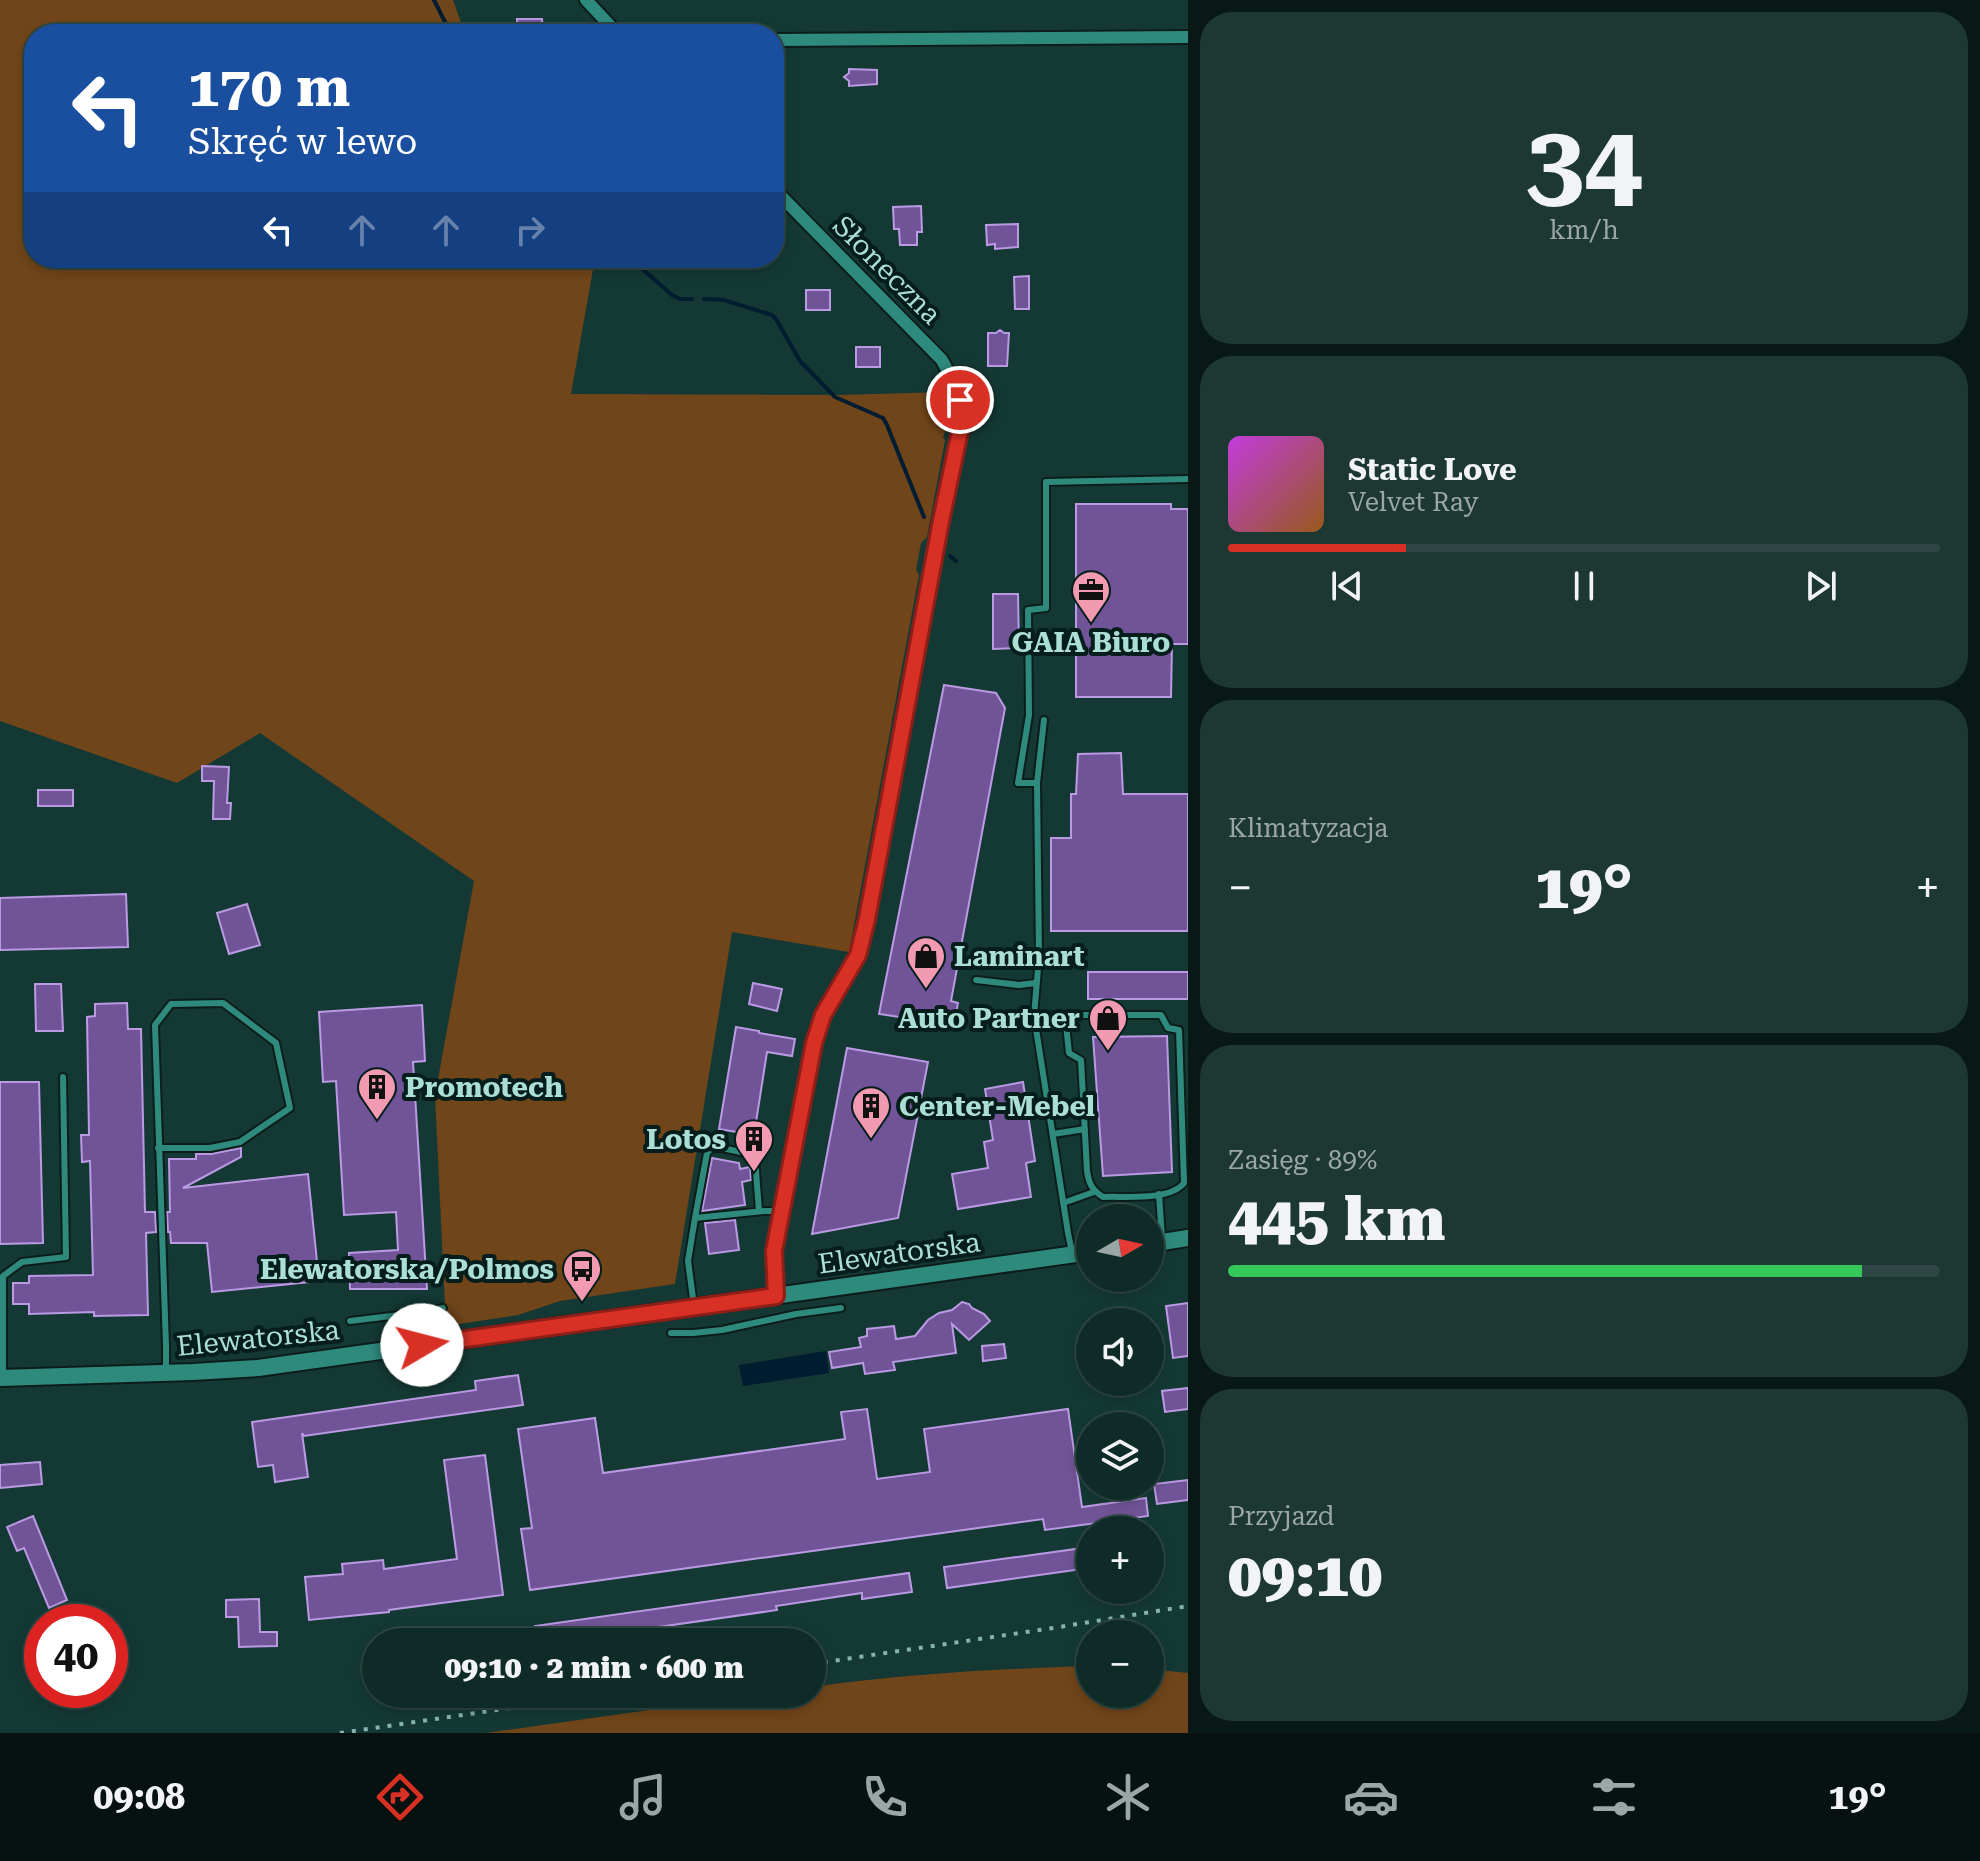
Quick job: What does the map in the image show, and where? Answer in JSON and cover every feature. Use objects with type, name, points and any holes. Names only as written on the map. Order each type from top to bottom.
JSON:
[{"type":"street","points":[[586,0],[609,24]]},
{"type":"street","points":[[784,40],[1188,37]]},
{"type":"street","name":"Słoneczna","points":[[782,1211],[816,1034],[823,1015],[858,955],[867,919],[962,410],[957,389],[942,360],[784,199]]},
{"type":"street","points":[[776,1296],[773,1261],[782,1211]]},
{"type":"street","points":[[1164,1242],[1188,1238]]},
{"type":"street","name":"Elewatorska","points":[[1,1378],[258,1368],[1076,1254]]},
{"type":"lane","points":[[1037,783],[1018,783],[1029,715],[1028,610],[1046,608],[1046,482],[1188,479]]},
{"type":"lane","points":[[1044,720],[1037,783],[1039,957],[1034,1016],[1063,1203],[1076,1239]]},
{"type":"lane","points":[[976,980],[1019,985],[1036,983]]},
{"type":"lane","points":[[158,1148],[210,1148],[240,1142],[290,1108],[276,1043],[223,1003],[171,1004],[155,1025],[158,1148],[166,1373]]},
{"type":"lane","points":[[1034,1016],[1065,1015],[1161,1015],[1168,1028],[1179,1030],[1184,1183],[1178,1190],[1168,1194],[1103,1197],[1094,1192],[1088,1182],[1081,1060],[1069,1053],[1065,1015]]},
{"type":"lane","points":[[1,1378],[2,1274],[22,1262],[66,1257],[63,1077]]},
{"type":"lane","points":[[1053,1134],[1085,1129]]},
{"type":"lane","points":[[694,1308],[688,1261],[707,1153],[713,1146],[753,1155],[757,1161],[759,1211]]},
{"type":"lane","points":[[1063,1203],[1094,1192]]},
{"type":"lane","points":[[1158,1204],[1159,1194]]},
{"type":"lane","points":[[695,1218],[782,1211]]},
{"type":"lane","points":[[350,1321],[443,1308]]},
{"type":"lane","points":[[671,1333],[722,1330],[841,1308]]},
{"type":"lane","points":[[416,1313],[422,1345]]},
{"type":"shaded area","points":[[0,0],[453,0],[461,24],[24,24],[24,268],[593,268],[571,394],[841,395],[945,392],[950,413],[948,431],[945,431],[943,438],[927,537],[921,543],[916,570],[919,575],[849,952],[732,932],[675,1284],[560,1301],[518,1315],[446,1326],[435,1096],[474,881],[260,733],[177,783],[0,721]]},
{"type":"shaded area","points":[[1076,1667],[1076,1708],[1164,1708],[1164,1670],[1188,1673],[1188,1733],[486,1733],[663,1708],[826,1708],[826,1685]]},
{"type":"water","points":[[826,1351],[829,1373],[743,1386],[739,1365]]},
{"type":"building","points":[[517,19],[542,19],[542,24],[517,24]]},
{"type":"building","points":[[849,69],[877,70],[877,84],[849,86],[849,81],[844,77]]},
{"type":"building","points":[[921,206],[922,232],[917,232],[917,245],[900,245],[899,229],[894,229],[893,207]]},
{"type":"building","points":[[1018,224],[1018,247],[995,249],[995,244],[987,245],[986,225]]},
{"type":"building","points":[[1029,276],[1029,309],[1015,309],[1014,277]]},
{"type":"building","points":[[806,290],[830,290],[830,310],[806,310]]},
{"type":"building","points":[[1000,330],[1009,333],[1007,366],[988,366],[988,333]]},
{"type":"building","points":[[856,347],[880,347],[880,367],[856,367]]},
{"type":"building","points":[[1076,504],[1171,504],[1171,509],[1188,509],[1188,644],[1172,644],[1171,697],[1076,697]]},
{"type":"building","points":[[993,594],[1018,594],[1019,648],[993,649]]},
{"type":"building","points":[[944,685],[996,693],[1005,708],[951,1001],[958,1003],[954,1025],[879,1014]]},
{"type":"building","points":[[1121,753],[1123,794],[1188,794],[1188,931],[1051,931],[1051,838],[1071,838],[1071,794],[1076,794],[1078,754]]},
{"type":"building","points":[[202,766],[229,767],[227,803],[231,803],[230,819],[213,819],[214,781],[202,781]]},
{"type":"building","points":[[38,790],[73,790],[73,806],[38,806]]},
{"type":"building","points":[[126,894],[128,947],[0,950],[0,898]]},
{"type":"building","points":[[247,904],[260,945],[229,954],[217,913]]},
{"type":"building","points":[[1088,972],[1188,972],[1188,999],[1088,999]]},
{"type":"building","points":[[753,983],[782,989],[777,1011],[749,1004]]},
{"type":"building","points":[[35,984],[61,984],[63,1031],[36,1031]]},
{"type":"building","points":[[127,1003],[128,1029],[141,1029],[145,1212],[155,1212],[156,1232],[146,1233],[148,1315],[94,1316],[94,1312],[29,1314],[29,1304],[13,1304],[13,1283],[29,1283],[29,1276],[93,1275],[90,1161],[82,1162],[81,1135],[89,1135],[87,1017],[95,1016],[95,1004]]},
{"type":"building","points":[[422,1005],[425,1061],[413,1062],[427,1289],[350,1289],[349,1253],[398,1250],[396,1212],[344,1215],[336,1081],[323,1082],[319,1012]]},
{"type":"building","points":[[736,1027],[795,1039],[792,1056],[767,1052],[754,1135],[719,1129]]},
{"type":"building","points":[[1167,1036],[1172,1172],[1103,1176],[1093,1037]]},
{"type":"building","name":"Center-Mebel","points":[[847,1048],[928,1062],[898,1218],[812,1234]]},
{"type":"building","points":[[0,1082],[39,1082],[43,1243],[0,1244]]},
{"type":"building","points":[[1023,1082],[1035,1161],[1026,1163],[1031,1197],[958,1209],[952,1174],[988,1168],[984,1142],[993,1140],[985,1089]]},
{"type":"building","points":[[241,1148],[241,1157],[183,1188],[308,1174],[319,1281],[212,1292],[207,1243],[171,1243],[167,1212],[170,1212],[169,1159],[196,1159],[196,1154]]},
{"type":"building","points":[[712,1158],[739,1163],[740,1169],[750,1167],[751,1180],[742,1182],[745,1205],[702,1211]]},
{"type":"building","points":[[735,1220],[739,1250],[709,1254],[705,1223]]},
{"type":"building","points":[[962,1302],[984,1314],[990,1321],[969,1340],[952,1324],[956,1353],[893,1362],[895,1370],[865,1374],[863,1363],[832,1368],[829,1352],[861,1347],[859,1338],[867,1336],[867,1329],[894,1326],[896,1339],[915,1336],[928,1320]]},
{"type":"building","points":[[1188,1303],[1188,1356],[1173,1358],[1166,1306]]},
{"type":"building","points":[[1004,1344],[1006,1358],[983,1361],[982,1346]]},
{"type":"building","points":[[518,1375],[523,1405],[304,1436],[302,1433],[308,1477],[275,1482],[273,1465],[258,1467],[252,1422],[476,1390],[475,1381]]},
{"type":"building","points":[[1188,1388],[1188,1409],[1165,1412],[1164,1391]]},
{"type":"building","points":[[867,1409],[877,1479],[930,1472],[924,1429],[1068,1409],[1076,1465],[1076,1500],[1081,1500],[1082,1507],[1146,1500],[1148,1516],[1076,1516],[1076,1526],[1045,1530],[1043,1519],[530,1590],[521,1529],[532,1528],[518,1429],[595,1418],[603,1473],[845,1439],[841,1412]]},
{"type":"building","points":[[485,1455],[503,1595],[309,1620],[305,1577],[343,1574],[342,1564],[383,1560],[384,1569],[457,1559],[444,1460]]},
{"type":"building","points":[[40,1462],[42,1484],[0,1488],[0,1465]]},
{"type":"building","points":[[1188,1480],[1188,1500],[1157,1504],[1156,1500],[1164,1500],[1164,1483]]},
{"type":"building","points":[[33,1516],[67,1600],[47,1604],[24,1548],[17,1551],[7,1527]]},
{"type":"building","points":[[1076,1549],[1076,1570],[947,1588],[944,1567]]},
{"type":"building","points":[[909,1573],[912,1592],[862,1599],[862,1593],[776,1606],[777,1610],[652,1628],[535,1626]]},
{"type":"building","points":[[259,1599],[260,1632],[277,1632],[277,1646],[239,1647],[238,1617],[226,1617],[226,1600]]},
{"type":"waterway","points":[[434,0],[446,24]]},
{"type":"waterway","points":[[641,268],[672,295],[692,299]]},
{"type":"waterway","points":[[704,299],[724,300],[772,315],[800,361],[835,397],[883,418],[924,517]]},
{"type":"waterway","points":[[950,556],[956,561]]},
{"type":"railway","points":[[826,1662],[1188,1606]]},
{"type":"railway","points":[[340,1733],[510,1708]]},
{"type":"place","name":"GAIA Biuro","points":[[1091,624]]},
{"type":"place","name":"Laminart","points":[[926,990]]},
{"type":"place","name":"Auto Partner","points":[[1108,1052]]},
{"type":"place","name":"Promotech","points":[[377,1121]]},
{"type":"place","name":"Center-Mebel","points":[[871,1140]]},
{"type":"place","name":"Lotos","points":[[754,1173]]},
{"type":"place","name":"Elewatorska/Polmos","points":[[582,1303]]},
{"type":"route","points":[[422,1345],[776,1296],[774,1251],[814,1043],[823,1015],[858,955],[867,919],[960,431],[960,400]]}]
